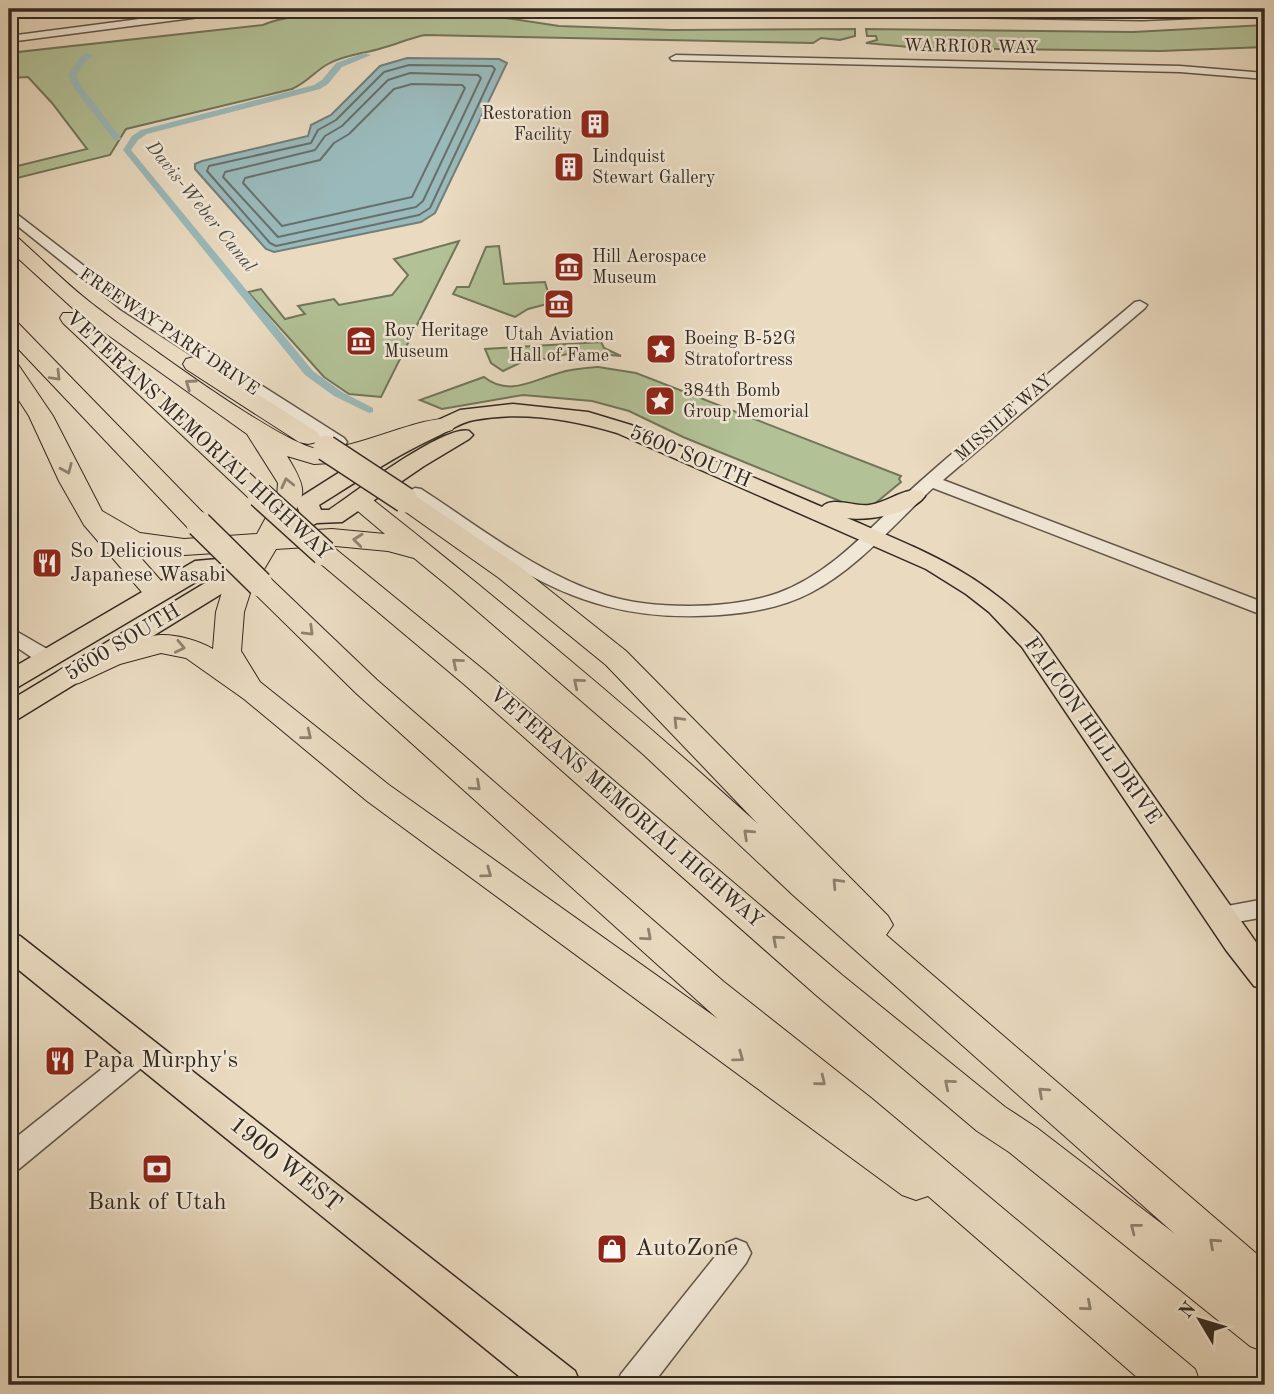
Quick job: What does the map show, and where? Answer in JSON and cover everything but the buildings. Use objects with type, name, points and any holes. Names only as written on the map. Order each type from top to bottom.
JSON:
[{"type":"highway","points":[[9,225],[91,293],[198,367],[332,445],[410,496],[616,658],[835,881],[966,1024]]},
{"type":"highway","points":[[9,240],[83,307],[246,424],[296,451],[314,457],[347,454],[444,425]]},
{"type":"highway","name":"VETERANS MEMORIAL HIGHWAY","points":[[9,260],[324,553],[486,687],[829,985],[991,1119],[1023,1140],[1265,1331]]},
{"type":"highway","points":[[9,327],[260,584],[697,1004],[869,1150],[1035,1263],[1179,1385]]},
{"type":"highway","points":[[9,368],[41,416],[92,516],[122,556],[157,592]]},
{"type":"highway","points":[[246,424],[270,448],[290,483],[290,497],[236,592],[230,612],[227,651],[254,692]]},
{"type":"highway","points":[[359,501],[645,739],[805,886],[1265,1288]]},
{"type":"highway","points":[[92,516],[133,540],[163,545],[184,547],[264,544],[332,537],[391,543],[424,554]]},
{"type":"highway","points":[[58,667],[160,644],[194,650],[254,692],[378,793],[697,1004]]},
{"type":"main road","name":"5600 SOUTH","points":[[312,516],[307,503],[335,483],[389,452],[467,414],[525,410],[588,418],[625,429],[873,536]]},
{"type":"main road","name":"5600 SOUTH","points":[[9,713],[58,667],[157,592],[203,566],[223,566],[312,516],[334,517],[448,441],[479,429],[498,412]]},
{"type":"main road","points":[[709,465],[756,477],[825,507],[859,515],[880,511],[922,489]]},
{"type":"main road","name":"FALCON HILL DRIVE","points":[[873,536],[971,584],[1009,616],[1059,678],[1220,916],[1265,977]]},
{"type":"main road","name":"5600 SOUTH","points":[[9,681],[58,667],[222,583],[223,566]]},
{"type":"main road","name":"1900 WEST","points":[[9,945],[561,1385]]},
{"type":"street","points":[[9,39],[238,9]]},
{"type":"street","points":[[851,9],[888,13],[973,12],[1142,17],[1265,12]]},
{"type":"street","name":"WARRIOR WAY","points":[[676,58],[1180,69],[1265,76]]},
{"type":"street","name":"FREEWAY PARK DRIVE","points":[[9,212],[53,252],[105,292],[332,445]]},
{"type":"street","name":"MISSILE WAY","points":[[873,536],[922,489],[1050,378],[1140,305]]},
{"type":"street","points":[[922,489],[1265,610]]},
{"type":"street","points":[[410,496],[580,592],[623,606],[648,609],[736,608],[786,597],[818,579],[873,536]]},
{"type":"street","points":[[9,633],[58,667]]},
{"type":"street","points":[[1220,916],[1265,908]]},
{"type":"street","points":[[9,1160],[142,1052]]},
{"type":"street","points":[[632,1385],[736,1253]]},
{"type":"green space","points":[[345,9],[446,9],[559,26],[672,30],[855,29],[855,36],[840,40],[821,38],[813,43],[425,35],[335,61],[292,89],[126,129],[110,155],[9,180],[9,168],[87,149],[28,77],[9,78],[9,53],[263,25]]},
{"type":"green space","points":[[1265,25],[1265,47],[1160,51],[920,48],[866,43],[877,40],[876,36],[867,36],[866,29],[1133,32]]},
{"type":"green space","points":[[459,241],[381,397],[349,394],[324,377],[248,292],[261,289],[285,319],[305,314],[298,306],[334,299],[339,305],[392,295],[408,275],[394,259]]},
{"type":"green space","points":[[499,246],[504,284],[545,282],[551,303],[528,309],[515,317],[453,294],[457,287],[469,287],[486,247]]},
{"type":"green space","points":[[601,342],[604,348],[621,356],[577,352],[530,362],[526,360],[503,371],[491,363],[485,349]]},
{"type":"green space","points":[[598,367],[636,373],[901,476],[901,482],[872,506],[852,506],[683,437],[629,411],[592,401],[523,395],[442,409],[420,400],[484,377],[493,383],[512,386],[568,371]]},
{"type":"water","points":[[407,58],[499,59],[507,63],[435,213],[421,222],[274,252],[266,249],[195,169],[195,164],[202,161],[308,136],[311,125],[331,115],[380,66]]},
{"type":"waterway","points":[[90,55],[83,59],[72,75],[77,86],[117,138]]},
{"type":"waterway","name":"Davis-Weber Canal","points":[[367,55],[339,65],[325,82],[317,87],[144,132],[135,138],[127,150],[309,373],[338,394],[369,410]]},
{"type":"place","name":"Restoration Facility","points":[[595,124]]},
{"type":"place","name":"Lindquist Stewart Gallery","points":[[569,167]]},
{"type":"place","name":"Hill Aerospace Museum","points":[[569,267]]},
{"type":"place","name":"Utah Aviation Hall of Fame","points":[[559,304]]},
{"type":"place","name":"Roy Heritage Museum","points":[[361,341]]},
{"type":"place","name":"Boeing B-52G Stratofortress","points":[[661,349]]},
{"type":"place","name":"384th Bomb Group Memorial","points":[[660,401]]},
{"type":"place","name":"So Delicious Japanese Wasabi","points":[[47,563]]},
{"type":"place","name":"Papa Murphy's","points":[[60,1061]]},
{"type":"place","name":"Bank of Utah","points":[[157,1169]]},
{"type":"place","name":"AutoZone","points":[[612,1249]]}]
